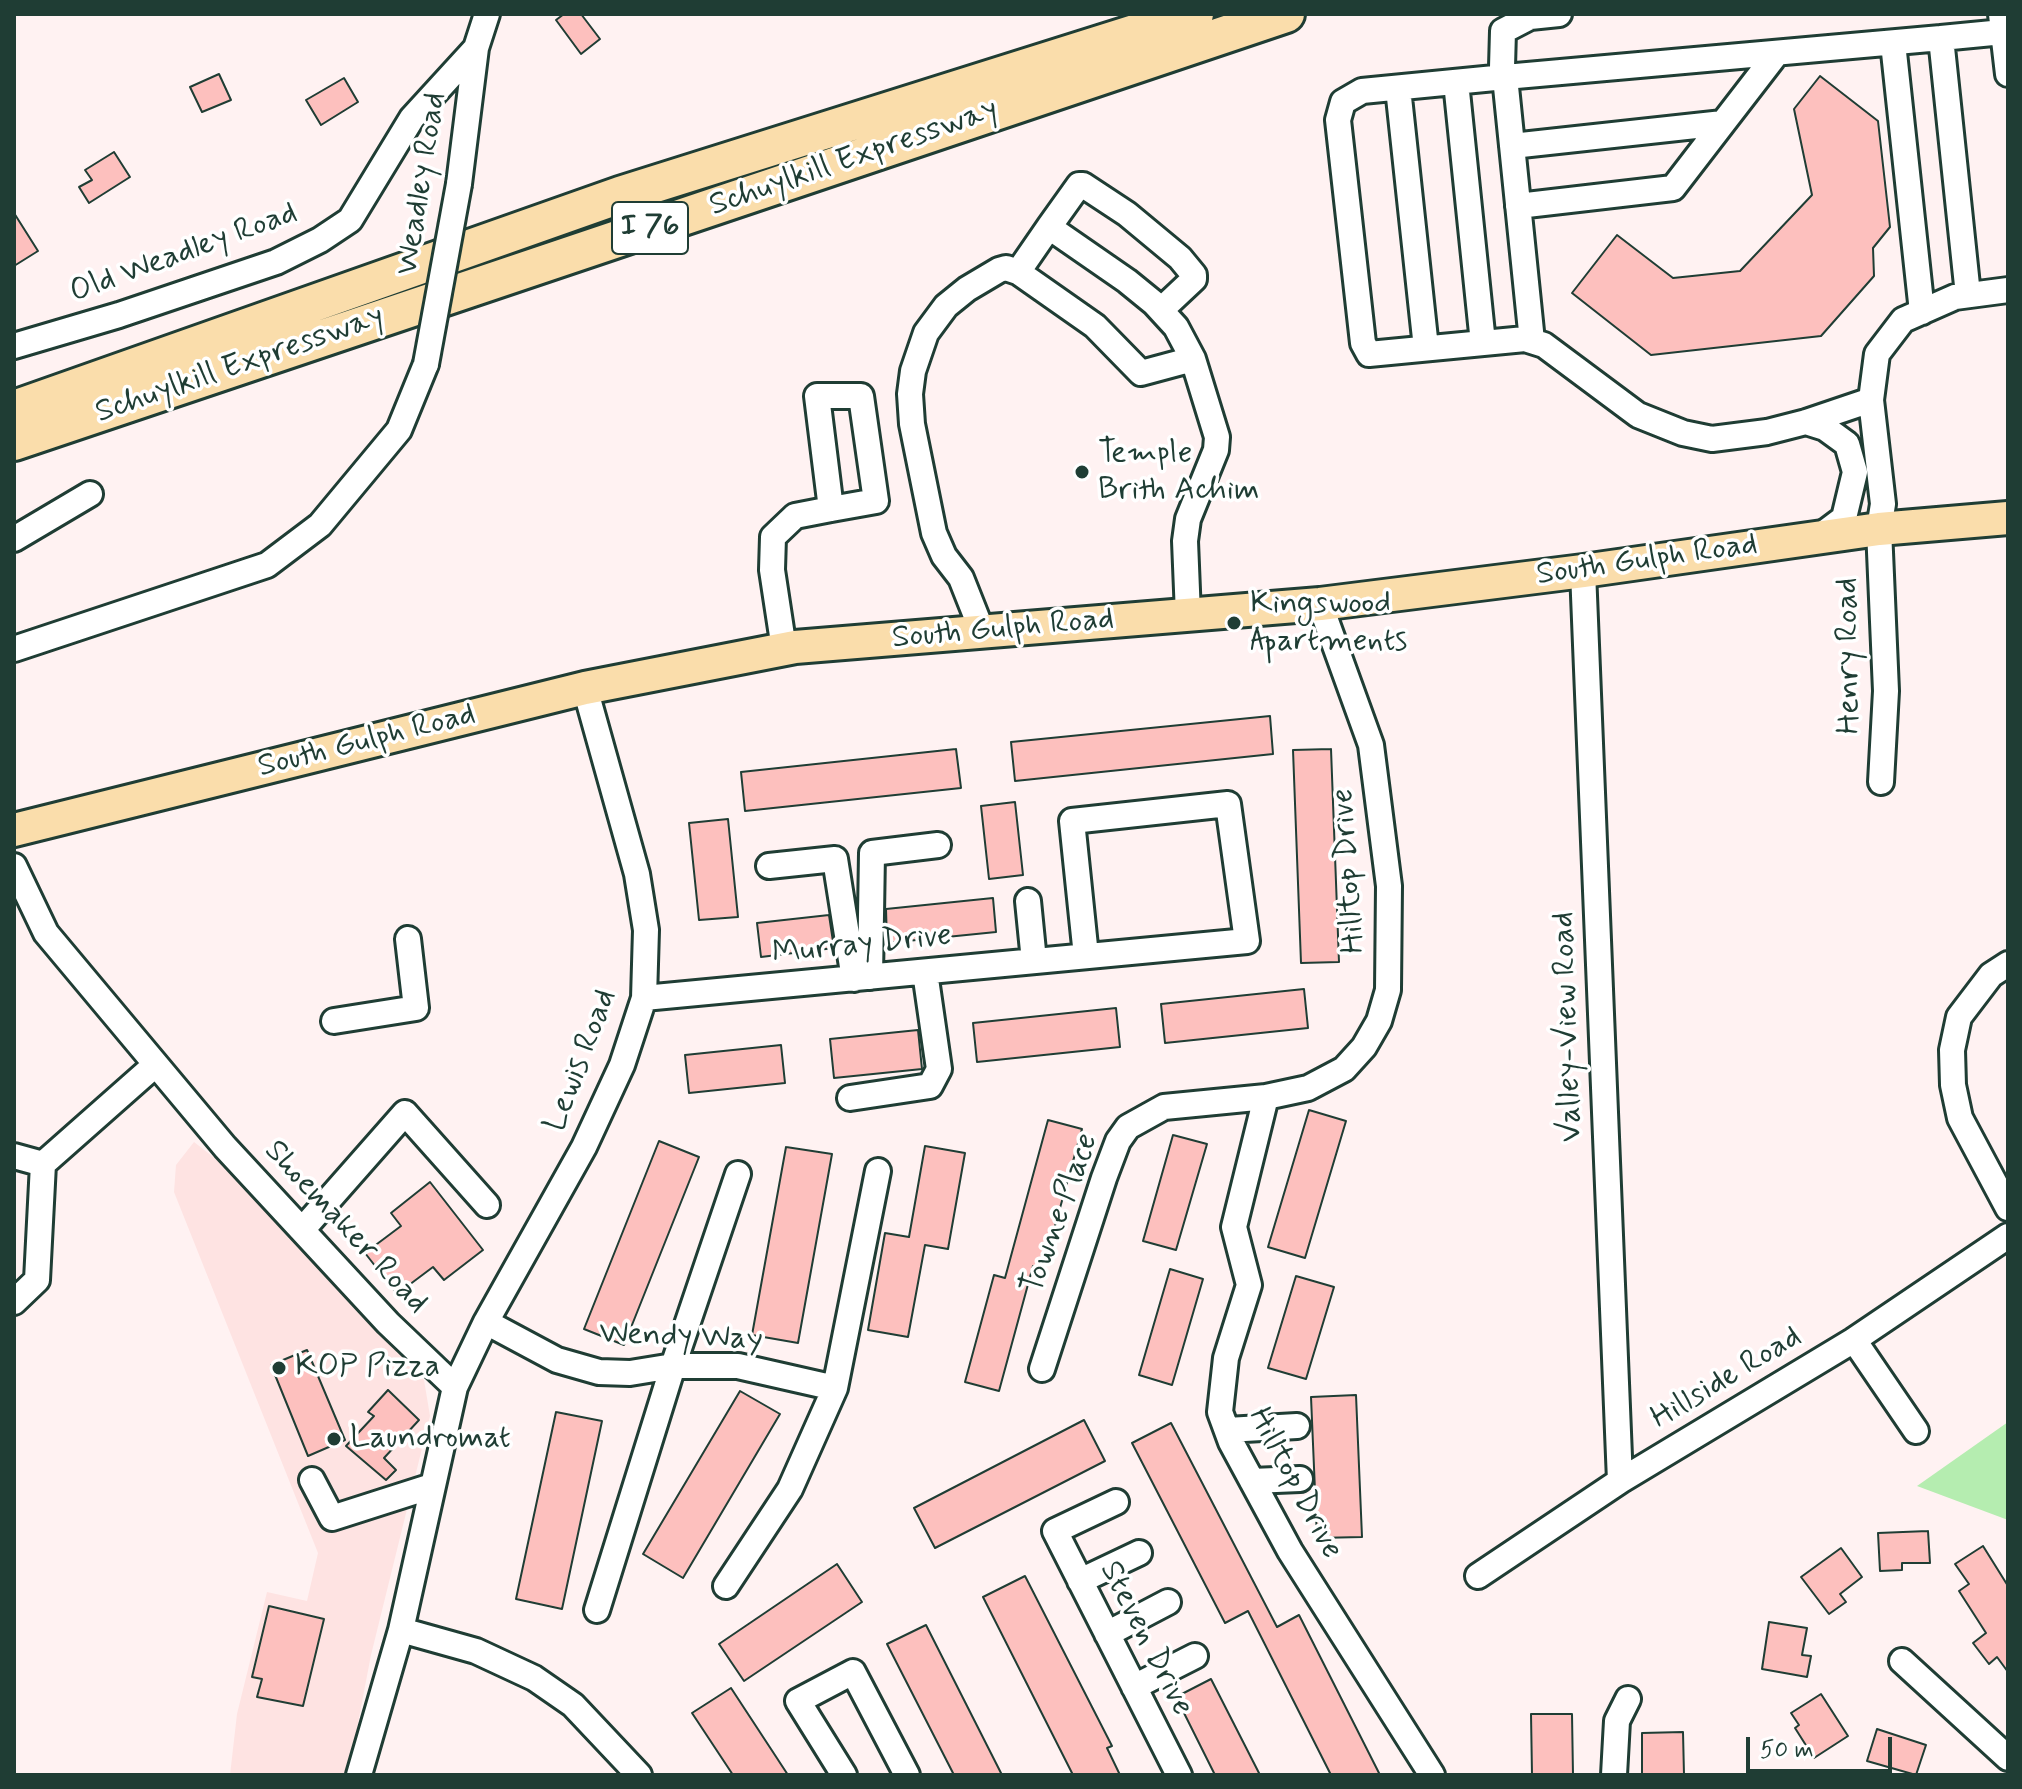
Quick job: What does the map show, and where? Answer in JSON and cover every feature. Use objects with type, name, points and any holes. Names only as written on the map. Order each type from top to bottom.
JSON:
[{"type":"highway","name":"Schuylkill Expressway","points":[[14,409],[620,195],[1195,14]]},
{"type":"highway","name":"Schuylkill Expressway","points":[[14,442],[1286,14]]},
{"type":"main road","name":"South Gulph Road","points":[[14,830],[585,688],[784,649],[1320,604],[1879,529],[2008,518]]},
{"type":"street","name":"Weadley Road","points":[[14,649],[267,565],[320,525],[399,430],[426,364],[459,184],[476,48],[487,14]]},
{"type":"street","points":[[1532,341],[1502,67],[1503,31],[1530,17],[1559,14]]},
{"type":"street","points":[[1871,400],[1767,432],[1712,439],[1683,433],[1638,415],[1544,345],[1525,339],[1369,354],[1363,343],[1338,120],[1343,102],[1362,91],[1941,38],[2002,23],[2008,74]]},
{"type":"street","points":[[1941,38],[1968,295]]},
{"type":"street","points":[[1893,43],[1922,312]]},
{"type":"street","name":"Old Weadley Road","points":[[14,346],[119,315],[276,262],[320,240],[350,220],[412,118],[476,48]]},
{"type":"street","points":[[1518,206],[1673,188],[1777,53]]},
{"type":"street","points":[[1456,82],[1483,343]]},
{"type":"street","points":[[1398,88],[1426,348]]},
{"type":"street","points":[[1512,146],[1723,123]]},
{"type":"street","points":[[1018,272],[1076,187],[1083,185],[1127,214],[1192,271],[1194,279],[1161,310]]},
{"type":"street","points":[[1049,227],[1127,281],[1161,310],[1182,337],[1193,359],[1217,437],[1216,450],[1188,519],[1185,541],[1188,615]]},
{"type":"street","points":[[982,631],[961,578],[944,556],[934,533],[912,424],[910,394],[919,348],[946,306],[967,289],[1006,268],[1018,272],[1095,326],[1141,373],[1193,359]]},
{"type":"street","name":"Henry Road","points":[[1881,782],[1886,691],[1879,529],[1883,504],[1871,400],[1877,354],[1903,320],[1955,297],[2008,290]]},
{"type":"street","points":[[784,649],[772,570],[773,537],[795,516],[876,501],[861,396],[817,396],[831,509]]},
{"type":"street","points":[[1806,422],[1825,428],[1847,444],[1855,472],[1844,518],[1820,537]]},
{"type":"street","points":[[14,539],[90,494]]},
{"type":"street","name":"Valley-View Road","points":[[1583,571],[1620,1481]]},
{"type":"street","name":"Hilltop Drive","points":[[1320,604],[1371,745],[1389,886],[1388,990],[1379,1021],[1364,1047],[1344,1069],[1308,1088],[1266,1097],[1234,1227],[1249,1285],[1226,1358],[1220,1412],[1252,1481],[1290,1551],[1432,1775]]},
{"type":"street","name":"Lewis Road","points":[[455,1387],[486,1322],[584,1147],[622,1065],[644,998],[646,930],[637,874],[585,688]]},
{"type":"street","name":"Murray Drive","points":[[644,998],[1247,941],[1228,804],[1072,821],[1086,956]]},
{"type":"street","points":[[862,978],[872,853],[938,845]]},
{"type":"street","points":[[769,866],[835,859],[862,978]]},
{"type":"street","name":"Shoemaker Road","points":[[14,866],[46,933],[155,1065],[225,1147],[388,1323],[455,1387]]},
{"type":"street","points":[[1028,901],[1034,961]]},
{"type":"street","points":[[334,1021],[416,1008],[408,939]]},
{"type":"street","points":[[2008,964],[1991,975],[1959,1017],[1952,1050],[1953,1085],[1960,1118],[2008,1208]]},
{"type":"street","points":[[850,1098],[930,1086],[939,1069],[925,972]]},
{"type":"street","points":[[14,1302],[37,1280],[43,1164],[155,1065]]},
{"type":"street","name":"Towne Place","points":[[1042,1369],[1104,1178],[1118,1141],[1128,1127],[1164,1107],[1266,1097]]},
{"type":"street","points":[[302,1230],[405,1113],[487,1205]]},
{"type":"street","points":[[14,1156],[43,1164]]},
{"type":"street","points":[[726,1586],[790,1489],[835,1388],[878,1171]]},
{"type":"street","points":[[597,1610],[673,1366],[738,1174]]},
{"type":"street","name":"Hillside Road","points":[[1478,1576],[1620,1481],[1854,1340],[2008,1236]]},
{"type":"street","name":"Wendy Way","points":[[486,1322],[557,1360],[599,1372],[630,1373],[673,1366],[738,1366],[835,1388]]},
{"type":"street","points":[[1854,1340],[1916,1431]]},
{"type":"street","points":[[359,1775],[401,1630],[455,1387]]},
{"type":"street","points":[[1227,1430],[1297,1426]]},
{"type":"street","points":[[1252,1481],[1300,1479]]},
{"type":"street","points":[[312,1480],[332,1518],[432,1486]]},
{"type":"street","name":"Steven Drive","points":[[1116,1502],[1055,1531],[1179,1775]]},
{"type":"street","points":[[1080,1581],[1139,1553]]},
{"type":"street","points":[[1107,1634],[1168,1602]]},
{"type":"street","points":[[401,1630],[476,1651],[534,1678],[573,1705],[639,1775]]},
{"type":"street","points":[[1134,1687],[1195,1656]]},
{"type":"street","points":[[1902,1661],[2008,1758]]},
{"type":"street","points":[[844,1775],[798,1701],[853,1672],[907,1775]]},
{"type":"street","points":[[1614,1775],[1617,1721],[1628,1699]]},
{"type":"shaded area","points":[[194,1142],[230,1170],[424,1380],[430,1416],[371,1655],[348,1775],[230,1775],[237,1714],[267,1592],[307,1601],[318,1553],[174,1192],[176,1165]]},
{"type":"green space","points":[[2008,1422],[2008,1520],[1917,1486]]},
{"type":"building","points":[[564,14],[581,14],[600,39],[581,54],[556,20]]},
{"type":"building","points":[[219,74],[231,100],[202,112],[190,87]]},
{"type":"building","points":[[1820,76],[1878,121],[1890,227],[1873,248],[1874,276],[1821,336],[1651,355],[1572,293],[1617,235],[1673,278],[1740,271],[1812,195],[1794,109]]},
{"type":"building","points":[[344,78],[358,102],[321,125],[306,100]]},
{"type":"building","points":[[114,152],[130,177],[89,203],[79,187],[92,180],[85,170]]},
{"type":"building","points":[[14,213],[38,251],[14,266]]},
{"type":"building","points":[[1270,716],[1273,754],[1015,781],[1011,742]]},
{"type":"building","points":[[956,749],[961,788],[745,811],[741,772]]},
{"type":"building","points":[[1331,749],[1339,962],[1301,963],[1293,750]]},
{"type":"building","points":[[1015,802],[1023,875],[989,879],[981,806]]},
{"type":"building","points":[[728,819],[738,917],[699,920],[689,823]]},
{"type":"building","points":[[993,898],[996,932],[887,943],[886,909]]},
{"type":"building","points":[[829,915],[834,948],[761,957],[757,923]]},
{"type":"building","points":[[1304,989],[1308,1028],[1165,1043],[1161,1004]]},
{"type":"building","points":[[1116,1008],[1120,1047],[977,1062],[973,1023]]},
{"type":"building","points":[[918,1030],[922,1069],[834,1078],[830,1039]]},
{"type":"building","points":[[781,1045],[785,1083],[689,1093],[685,1055]]},
{"type":"building","points":[[1309,1110],[1346,1121],[1305,1258],[1268,1247]]},
{"type":"building","points":[[1048,1120],[1082,1129],[1043,1269],[1033,1266],[999,1391],[965,1382],[994,1275],[1005,1278]]},
{"type":"building","points":[[1173,1135],[1207,1144],[1176,1250],[1143,1241]]},
{"type":"building","points":[[659,1141],[699,1157],[624,1345],[584,1329]]},
{"type":"building","points":[[925,1146],[965,1153],[948,1249],[925,1245],[908,1337],[868,1330],[885,1233],[909,1237]]},
{"type":"building","points":[[786,1147],[832,1154],[798,1343],[752,1335]]},
{"type":"building","points":[[430,1182],[483,1250],[444,1280],[433,1267],[397,1294],[365,1253],[401,1226],[391,1213]]},
{"type":"building","points":[[1170,1269],[1203,1279],[1172,1385],[1139,1375]]},
{"type":"building","points":[[1296,1276],[1334,1287],[1306,1379],[1268,1368]]},
{"type":"building","points":[[307,1350],[345,1440],[308,1456],[271,1365]]},
{"type":"building","points":[[388,1390],[419,1420],[384,1458],[396,1470],[386,1480],[346,1446],[374,1416],[368,1412]]},
{"type":"building","points":[[740,1391],[780,1414],[683,1578],[643,1554]]},
{"type":"building","points":[[1356,1395],[1362,1537],[1317,1538],[1311,1397]]},
{"type":"building","points":[[556,1412],[602,1421],[562,1609],[516,1599]]},
{"type":"building","points":[[1084,1420],[1105,1461],[935,1548],[914,1508]]},
{"type":"building","points":[[1171,1423],[1277,1627],[1299,1615],[1380,1775],[1331,1775],[1248,1611],[1225,1623],[1132,1443]]},
{"type":"building","points":[[1928,1531],[1930,1563],[1902,1563],[1902,1570],[1880,1571],[1878,1533]]},
{"type":"building","points":[[1983,1546],[2008,1586],[2008,1672],[1997,1657],[1989,1664],[1973,1643],[1986,1633],[1959,1591],[1969,1584],[1955,1564]]},
{"type":"building","points":[[1841,1548],[1862,1577],[1840,1594],[1846,1602],[1829,1614],[1801,1577]]},
{"type":"building","points":[[837,1564],[862,1602],[744,1681],[719,1644]]},
{"type":"building","points":[[1025,1576],[1112,1746],[1107,1748],[1120,1775],[1073,1775],[983,1597]]},
{"type":"building","points":[[269,1606],[324,1619],[303,1706],[257,1697],[262,1679],[252,1677]]},
{"type":"building","points":[[1769,1622],[1807,1628],[1802,1655],[1811,1656],[1807,1677],[1762,1669]]},
{"type":"building","points":[[926,1625],[1002,1775],[954,1775],[887,1644]]},
{"type":"building","points":[[1211,1679],[1260,1775],[1215,1775],[1176,1697]]},
{"type":"building","points":[[731,1688],[788,1775],[733,1775],[692,1713]]},
{"type":"building","points":[[1821,1694],[1848,1736],[1814,1758],[1795,1728],[1799,1725],[1791,1713]]},
{"type":"building","points":[[1531,1714],[1572,1714],[1573,1775],[1532,1775]]},
{"type":"building","points":[[1877,1729],[1926,1745],[1916,1775],[1867,1761]]},
{"type":"building","points":[[1683,1732],[1684,1775],[1642,1775],[1642,1733]]},
{"type":"place","name":"Temple Brith Achim","points":[[1082,472]]},
{"type":"place","name":"Kingswood Apartments","points":[[1234,623]]},
{"type":"place","name":"KOP Pizza","points":[[279,1368]]},
{"type":"place","name":"Laundromat","points":[[334,1439]]}]
